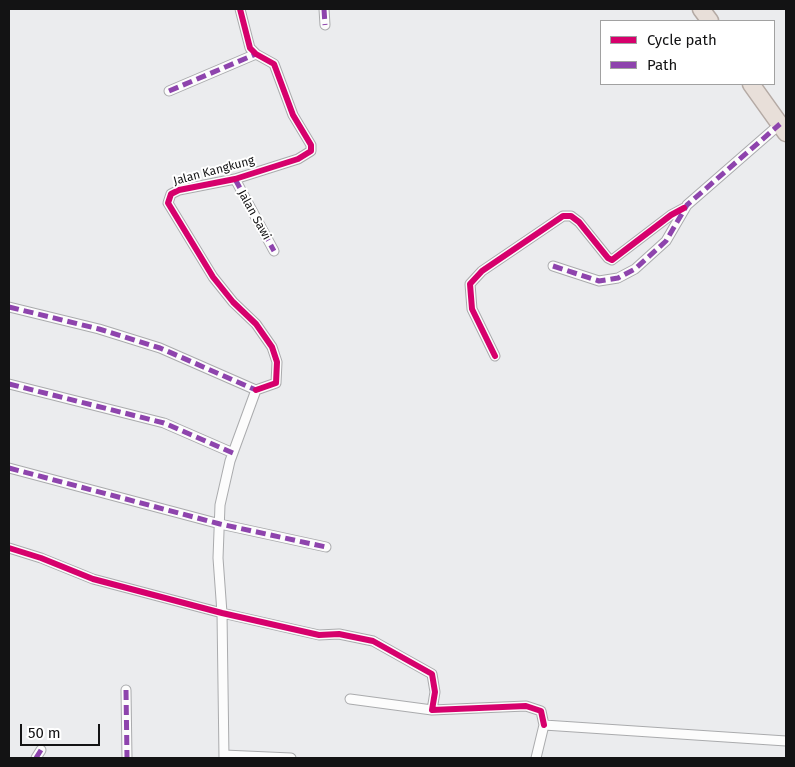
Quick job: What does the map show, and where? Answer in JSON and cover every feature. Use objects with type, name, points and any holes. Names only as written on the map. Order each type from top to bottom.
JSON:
[{"type":"highway","points":[[701,9],[709,20]]},
{"type":"highway","points":[[752,85],[783,129]]},
{"type":"street","name":"Jalan Kangkung","points":[[240,9],[250,48],[256,54],[274,64],[293,115],[307,137],[311,151],[298,159],[235,179],[179,190],[171,194],[168,203],[212,277],[233,302],[256,324],[272,347],[277,362],[276,383],[256,390]]},
{"type":"street","points":[[324,9],[325,25]]},
{"type":"street","points":[[169,91],[256,54]]},
{"type":"street","points":[[495,356],[472,309],[470,284],[482,271],[563,216],[569,215],[576,219],[608,258],[612,260],[671,215],[684,208],[783,129]]},
{"type":"street","name":"Jalan Sawi","points":[[235,179],[274,251]]},
{"type":"street","points":[[553,266],[600,281],[618,278],[635,269],[666,242],[684,208]]},
{"type":"street","points":[[9,307],[98,329],[160,348],[256,390],[224,479],[220,524],[218,558],[222,613],[224,757],[291,758]]},
{"type":"street","points":[[9,384],[164,423],[233,453]]},
{"type":"street","points":[[9,468],[220,524],[326,547]]},
{"type":"street","points":[[9,548],[41,558],[93,579],[222,613],[319,635],[339,634],[373,641],[432,674],[435,692],[432,710]]},
{"type":"street","points":[[126,690],[127,758]]},
{"type":"street","points":[[350,699],[432,710],[526,706],[541,711],[544,725],[536,758]]},
{"type":"street","points":[[544,725],[786,741]]},
{"type":"marked path","points":[[324,9],[325,25]]},
{"type":"marked path","points":[[169,91],[256,54]]},
{"type":"marked path","points":[[553,266],[599,281],[618,278],[635,269],[666,241],[687,205],[780,124]]},
{"type":"marked path","points":[[235,179],[274,251]]},
{"type":"marked path","points":[[9,307],[99,329],[160,348],[256,390],[259,389]]},
{"type":"marked path","points":[[9,384],[164,423],[233,453]]},
{"type":"marked path","points":[[9,468],[220,524],[326,547]]},
{"type":"marked path","points":[[126,690],[127,758]]},
{"type":"marked path","points":[[36,758],[41,750]]},
{"type":"cycle path","points":[[240,9],[250,48],[256,54],[274,64],[293,115],[311,145],[311,151],[298,159],[235,179],[179,190],[171,194],[168,203],[213,277],[233,302],[256,324],[272,347],[277,362],[276,383],[256,390]]},
{"type":"cycle path","points":[[495,356],[472,309],[470,284],[482,271],[563,216],[571,216],[579,222],[608,258],[612,260],[671,215],[684,208]]},
{"type":"cycle path","points":[[9,548],[41,558],[93,579],[222,613],[319,635],[339,634],[373,641],[432,674],[435,692],[432,710],[526,706],[541,711],[544,725]]}]
